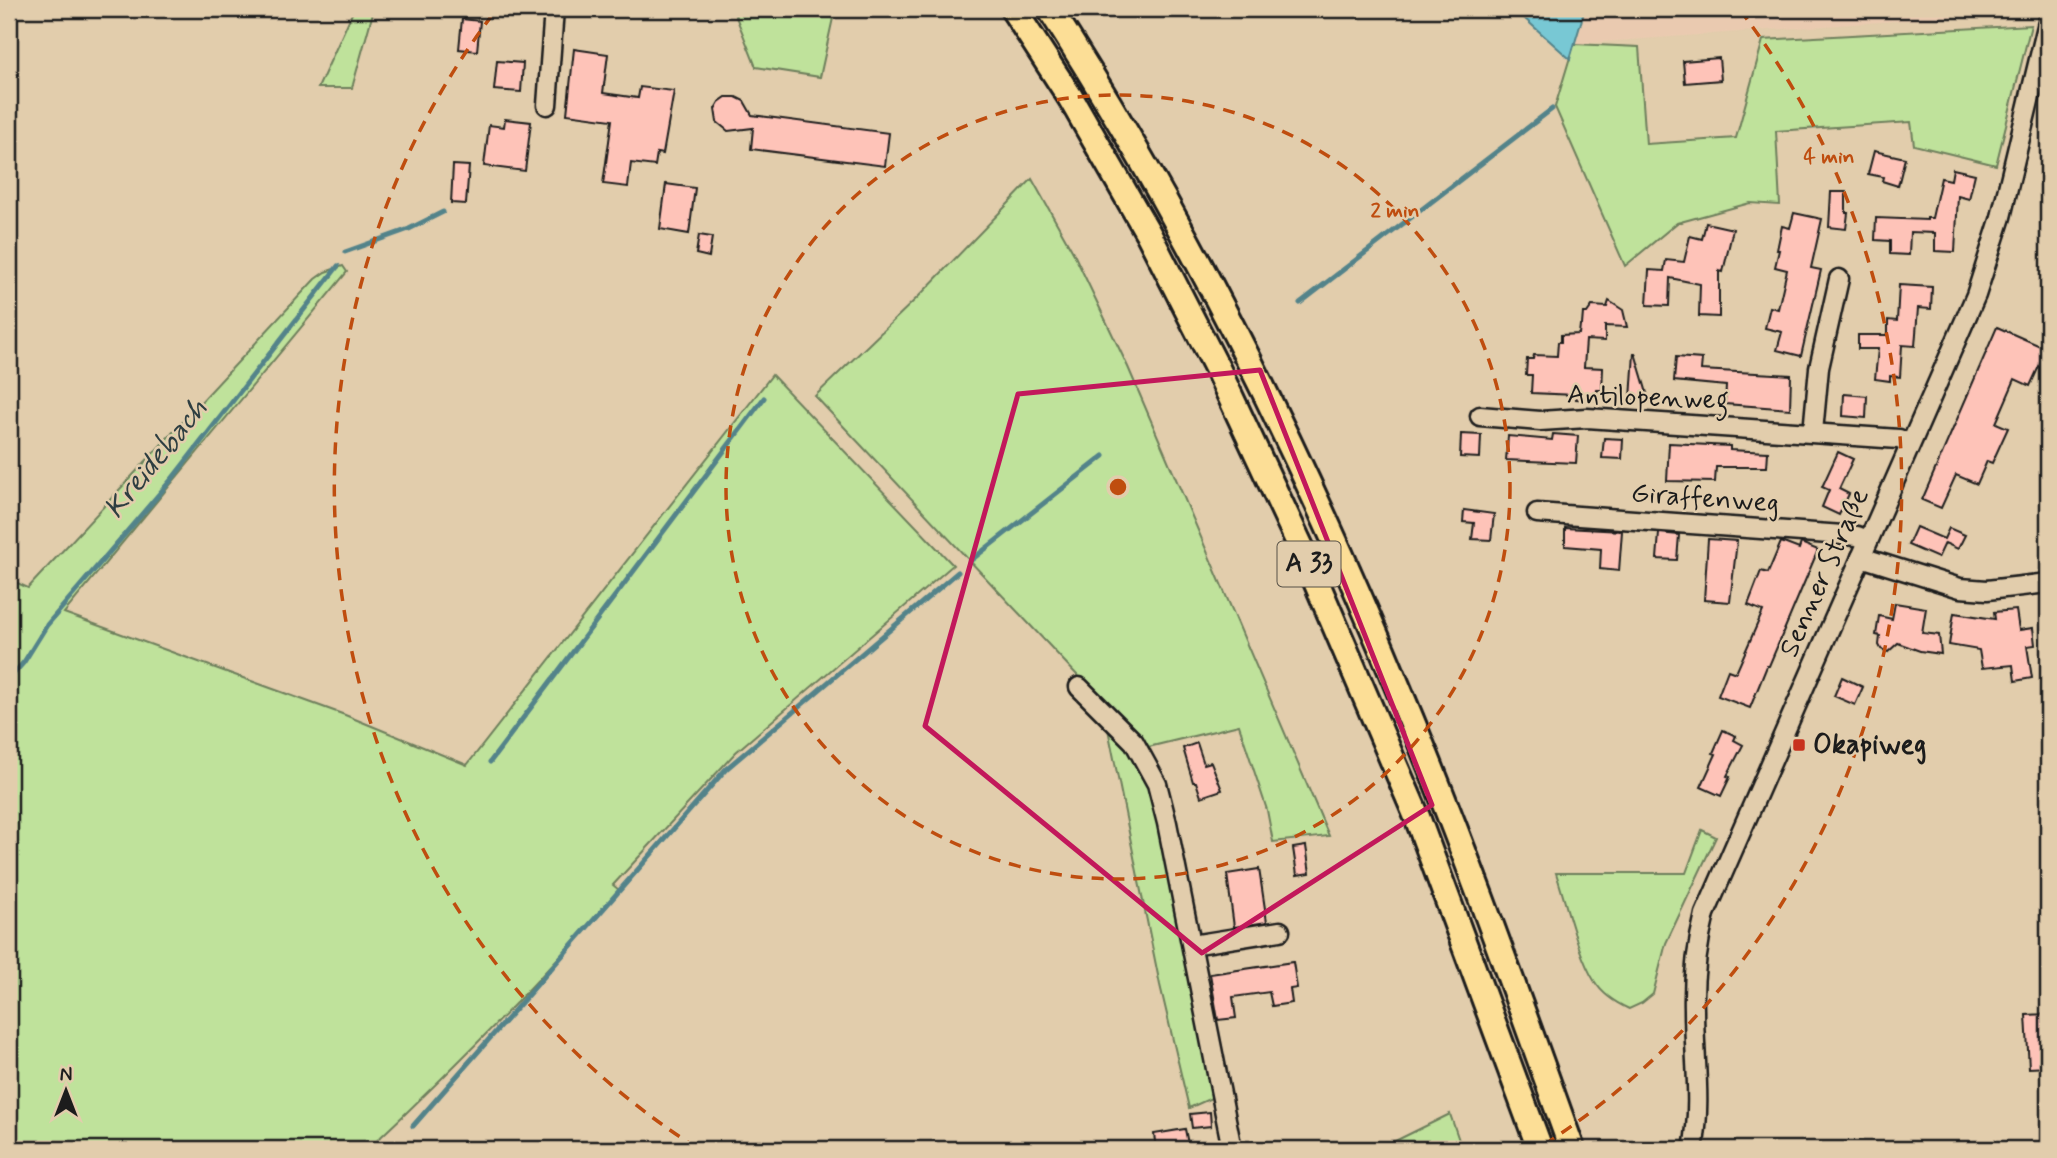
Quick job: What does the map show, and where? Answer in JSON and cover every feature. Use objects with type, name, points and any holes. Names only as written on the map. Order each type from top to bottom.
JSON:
[{"type":"highway","name":"A 33","points":[[1013,9],[1070,97],[1148,233],[1219,370],[1300,546],[1417,817],[1540,1149]]},
{"type":"highway","name":"A 33","points":[[1050,9],[1095,80],[1176,220],[1243,350],[1335,544],[1403,698],[1446,805],[1490,919],[1572,1149]]},
{"type":"street","points":[[547,105],[554,9]]},
{"type":"street","name":"Senner Straße","points":[[1693,1149],[1698,1103],[1694,988],[1696,958],[1705,914],[1976,295],[1989,260],[2048,22]]},
{"type":"street","points":[[1813,432],[1819,368],[1839,279]]},
{"type":"street","name":"Antilopenweg","points":[[1480,416],[1541,421],[1587,418],[1813,432],[1899,439],[1910,444]]},
{"type":"street","name":"Giraffenweg","points":[[1537,513],[1857,536],[1865,548]]},
{"type":"street","points":[[1865,548],[1960,588],[1987,590],[2048,583]]},
{"type":"street","points":[[1079,687],[1134,741],[1157,784],[1232,1149]]},
{"type":"street","points":[[1192,945],[1280,932]]},
{"type":"highlighted area","points":[[1260,370],[1432,805],[1202,953],[925,726],[1018,394]]},
{"type":"shaded area","points":[[1585,9],[2034,9],[1574,44]]},
{"type":"green space","points":[[354,9],[374,9],[352,88],[318,88]]},
{"type":"green space","points":[[733,9],[835,9],[820,77],[756,67]]},
{"type":"green space","points":[[2031,25],[1996,165],[1914,145],[1911,122],[1776,131],[1780,205],[1750,203],[1677,223],[1625,266],[1555,107],[1574,44],[1639,47],[1646,144],[1736,138],[1763,40]]},
{"type":"green space","points":[[1032,179],[1074,254],[1128,367],[1329,836],[1273,842],[1267,810],[1239,725],[1144,748],[815,396],[919,296]]},
{"type":"green space","points":[[343,266],[347,272],[64,613],[345,715],[467,765],[772,375],[953,565],[736,752],[613,885],[619,890],[559,957],[465,1055],[368,1149],[9,1149],[9,579],[28,588],[315,279],[325,272]]},
{"type":"green space","points":[[1107,724],[1131,746],[1153,787],[1216,1096],[1189,1108],[1160,985]]},
{"type":"green space","points":[[1702,830],[1716,837],[1666,943],[1653,994],[1629,1009],[1606,995],[1589,971],[1556,873],[1686,873]]},
{"type":"green space","points":[[1450,1114],[1462,1149],[1379,1149]]},
{"type":"water","points":[[1514,9],[1585,9],[1570,59]]},
{"type":"building","points":[[462,19],[480,21],[477,51],[459,49]]},
{"type":"building","points":[[574,49],[608,54],[603,93],[638,98],[640,87],[674,91],[663,154],[657,153],[655,166],[631,163],[628,187],[603,184],[612,120],[567,114]]},
{"type":"building","points":[[1719,58],[1721,80],[1685,83],[1683,61]]},
{"type":"building","points":[[497,61],[523,63],[521,92],[494,90]]},
{"type":"building","points":[[726,97],[736,97],[744,101],[752,115],[889,133],[885,166],[751,149],[753,128],[728,131],[717,122],[715,109]]},
{"type":"building","points":[[505,119],[531,122],[525,171],[484,166],[489,125],[504,127]]},
{"type":"building","points":[[1874,151],[1905,158],[1898,186],[1882,181],[1883,177],[1868,174]]},
{"type":"building","points":[[453,165],[469,166],[466,204],[451,203]]},
{"type":"building","points":[[1953,169],[1975,174],[1969,199],[1958,196],[1955,252],[1935,251],[1935,233],[1910,232],[1909,255],[1890,254],[1890,241],[1875,240],[1876,218],[1932,218],[1941,178],[1951,180]]},
{"type":"building","points":[[666,184],[695,188],[689,234],[660,229]]},
{"type":"building","points":[[1831,192],[1846,192],[1846,229],[1829,227]]},
{"type":"building","points":[[1794,213],[1822,219],[1811,268],[1821,270],[1801,356],[1777,350],[1782,332],[1765,328],[1770,307],[1778,309],[1787,270],[1775,267],[1782,226],[1790,228]]},
{"type":"building","points":[[1706,223],[1733,229],[1723,272],[1719,271],[1719,317],[1699,316],[1700,284],[1670,278],[1669,306],[1647,305],[1649,270],[1664,271],[1666,260],[1684,262],[1690,236],[1702,239]]},
{"type":"building","points":[[699,235],[712,237],[709,257],[696,254]]},
{"type":"building","points":[[1899,285],[1932,287],[1931,309],[1918,308],[1915,346],[1902,345],[1900,377],[1890,376],[1890,381],[1875,379],[1878,349],[1858,349],[1858,335],[1888,335],[1888,320],[1897,321]]},
{"type":"building","points":[[1609,301],[1623,310],[1627,327],[1605,326],[1605,341],[1586,340],[1584,367],[1603,368],[1602,390],[1597,390],[1596,400],[1576,399],[1576,395],[1531,393],[1532,375],[1526,375],[1527,359],[1533,359],[1534,355],[1557,356],[1561,335],[1579,334],[1583,313],[1587,313],[1592,306],[1607,307]]},
{"type":"building","points":[[1997,327],[2047,349],[2030,386],[2015,379],[1996,423],[2008,428],[1992,463],[1987,461],[1977,484],[1956,475],[1941,508],[1922,500]]},
{"type":"building","points":[[1635,353],[1649,400],[1631,399]]},
{"type":"building","points":[[1676,357],[1702,359],[1701,370],[1791,375],[1790,409],[1725,404],[1726,386],[1674,381]]},
{"type":"building","points":[[1844,394],[1867,396],[1866,418],[1843,416]]},
{"type":"building","points":[[1461,434],[1481,435],[1480,458],[1460,457]]},
{"type":"building","points":[[1553,434],[1578,436],[1576,463],[1506,460],[1508,436],[1552,440]]},
{"type":"building","points":[[1604,438],[1623,439],[1622,459],[1602,458]]},
{"type":"building","points":[[1669,443],[1730,446],[1730,450],[1768,452],[1767,467],[1716,467],[1715,482],[1667,481]]},
{"type":"building","points":[[1838,452],[1853,459],[1839,489],[1849,494],[1839,515],[1822,507],[1829,490],[1822,487]]},
{"type":"building","points":[[1464,510],[1494,514],[1491,540],[1472,539],[1474,523],[1463,522]]},
{"type":"building","points":[[1916,527],[1944,539],[1949,528],[1965,535],[1958,549],[1945,543],[1938,558],[1908,545]]},
{"type":"building","points":[[1565,528],[1622,531],[1619,571],[1600,569],[1601,549],[1565,546]]},
{"type":"building","points":[[1659,533],[1679,535],[1677,560],[1657,559]]},
{"type":"building","points":[[1708,539],[1737,541],[1730,602],[1704,600]]},
{"type":"building","points":[[1781,542],[1799,549],[1801,543],[1818,550],[1750,708],[1718,696],[1728,670],[1736,673],[1763,611],[1748,605],[1761,571],[1768,573]]},
{"type":"building","points":[[1895,603],[1926,608],[1922,633],[1939,635],[1941,654],[1920,651],[1898,643],[1888,652],[1881,649],[1880,636],[1876,635],[1879,616],[1892,619]]},
{"type":"building","points":[[2016,610],[2019,630],[2033,628],[2035,645],[2027,646],[2032,678],[2015,681],[2013,665],[1982,668],[1979,650],[1949,645],[1954,613],[1995,619],[1994,612]]},
{"type":"building","points":[[1842,677],[1863,687],[1855,705],[1834,696]]},
{"type":"building","points":[[1723,730],[1736,736],[1734,740],[1743,745],[1727,776],[1730,777],[1721,796],[1701,787],[1716,754],[1713,753]]},
{"type":"building","points":[[1197,743],[1204,764],[1211,762],[1222,790],[1201,797],[1196,782],[1193,782],[1183,748]]},
{"type":"building","points":[[1306,846],[1310,873],[1297,875],[1293,848]]},
{"type":"building","points":[[1259,869],[1267,922],[1234,927],[1227,874]]},
{"type":"building","points":[[1293,962],[1297,988],[1290,989],[1292,1003],[1272,1006],[1269,992],[1233,997],[1236,1018],[1218,1020],[1210,974]]},
{"type":"building","points":[[2048,1014],[2048,1067],[2029,1068],[2026,1015]]},
{"type":"building","points":[[1210,1112],[1211,1126],[1192,1128],[1190,1114]]},
{"type":"building","points":[[1185,1129],[1189,1149],[1156,1149],[1154,1134]]},
{"type":"waterway","points":[[1300,303],[1552,109]]},
{"type":"waterway","name":"Kreidebach","points":[[345,252],[409,229],[443,212]]},
{"type":"waterway","name":"Kreidebach","points":[[9,679],[24,662],[47,625],[172,479],[338,266]]},
{"type":"waterway","points":[[490,762],[764,398]]},
{"type":"waterway","points":[[970,561],[1104,456]]},
{"type":"waterway","points":[[413,1126],[726,769],[958,572]]},
{"type":"waterway","name":"Kreidebach","points":[[9,1134],[18,1149]]},
{"type":"place","name":"Okapiweg","points":[[1799,745]]}]
